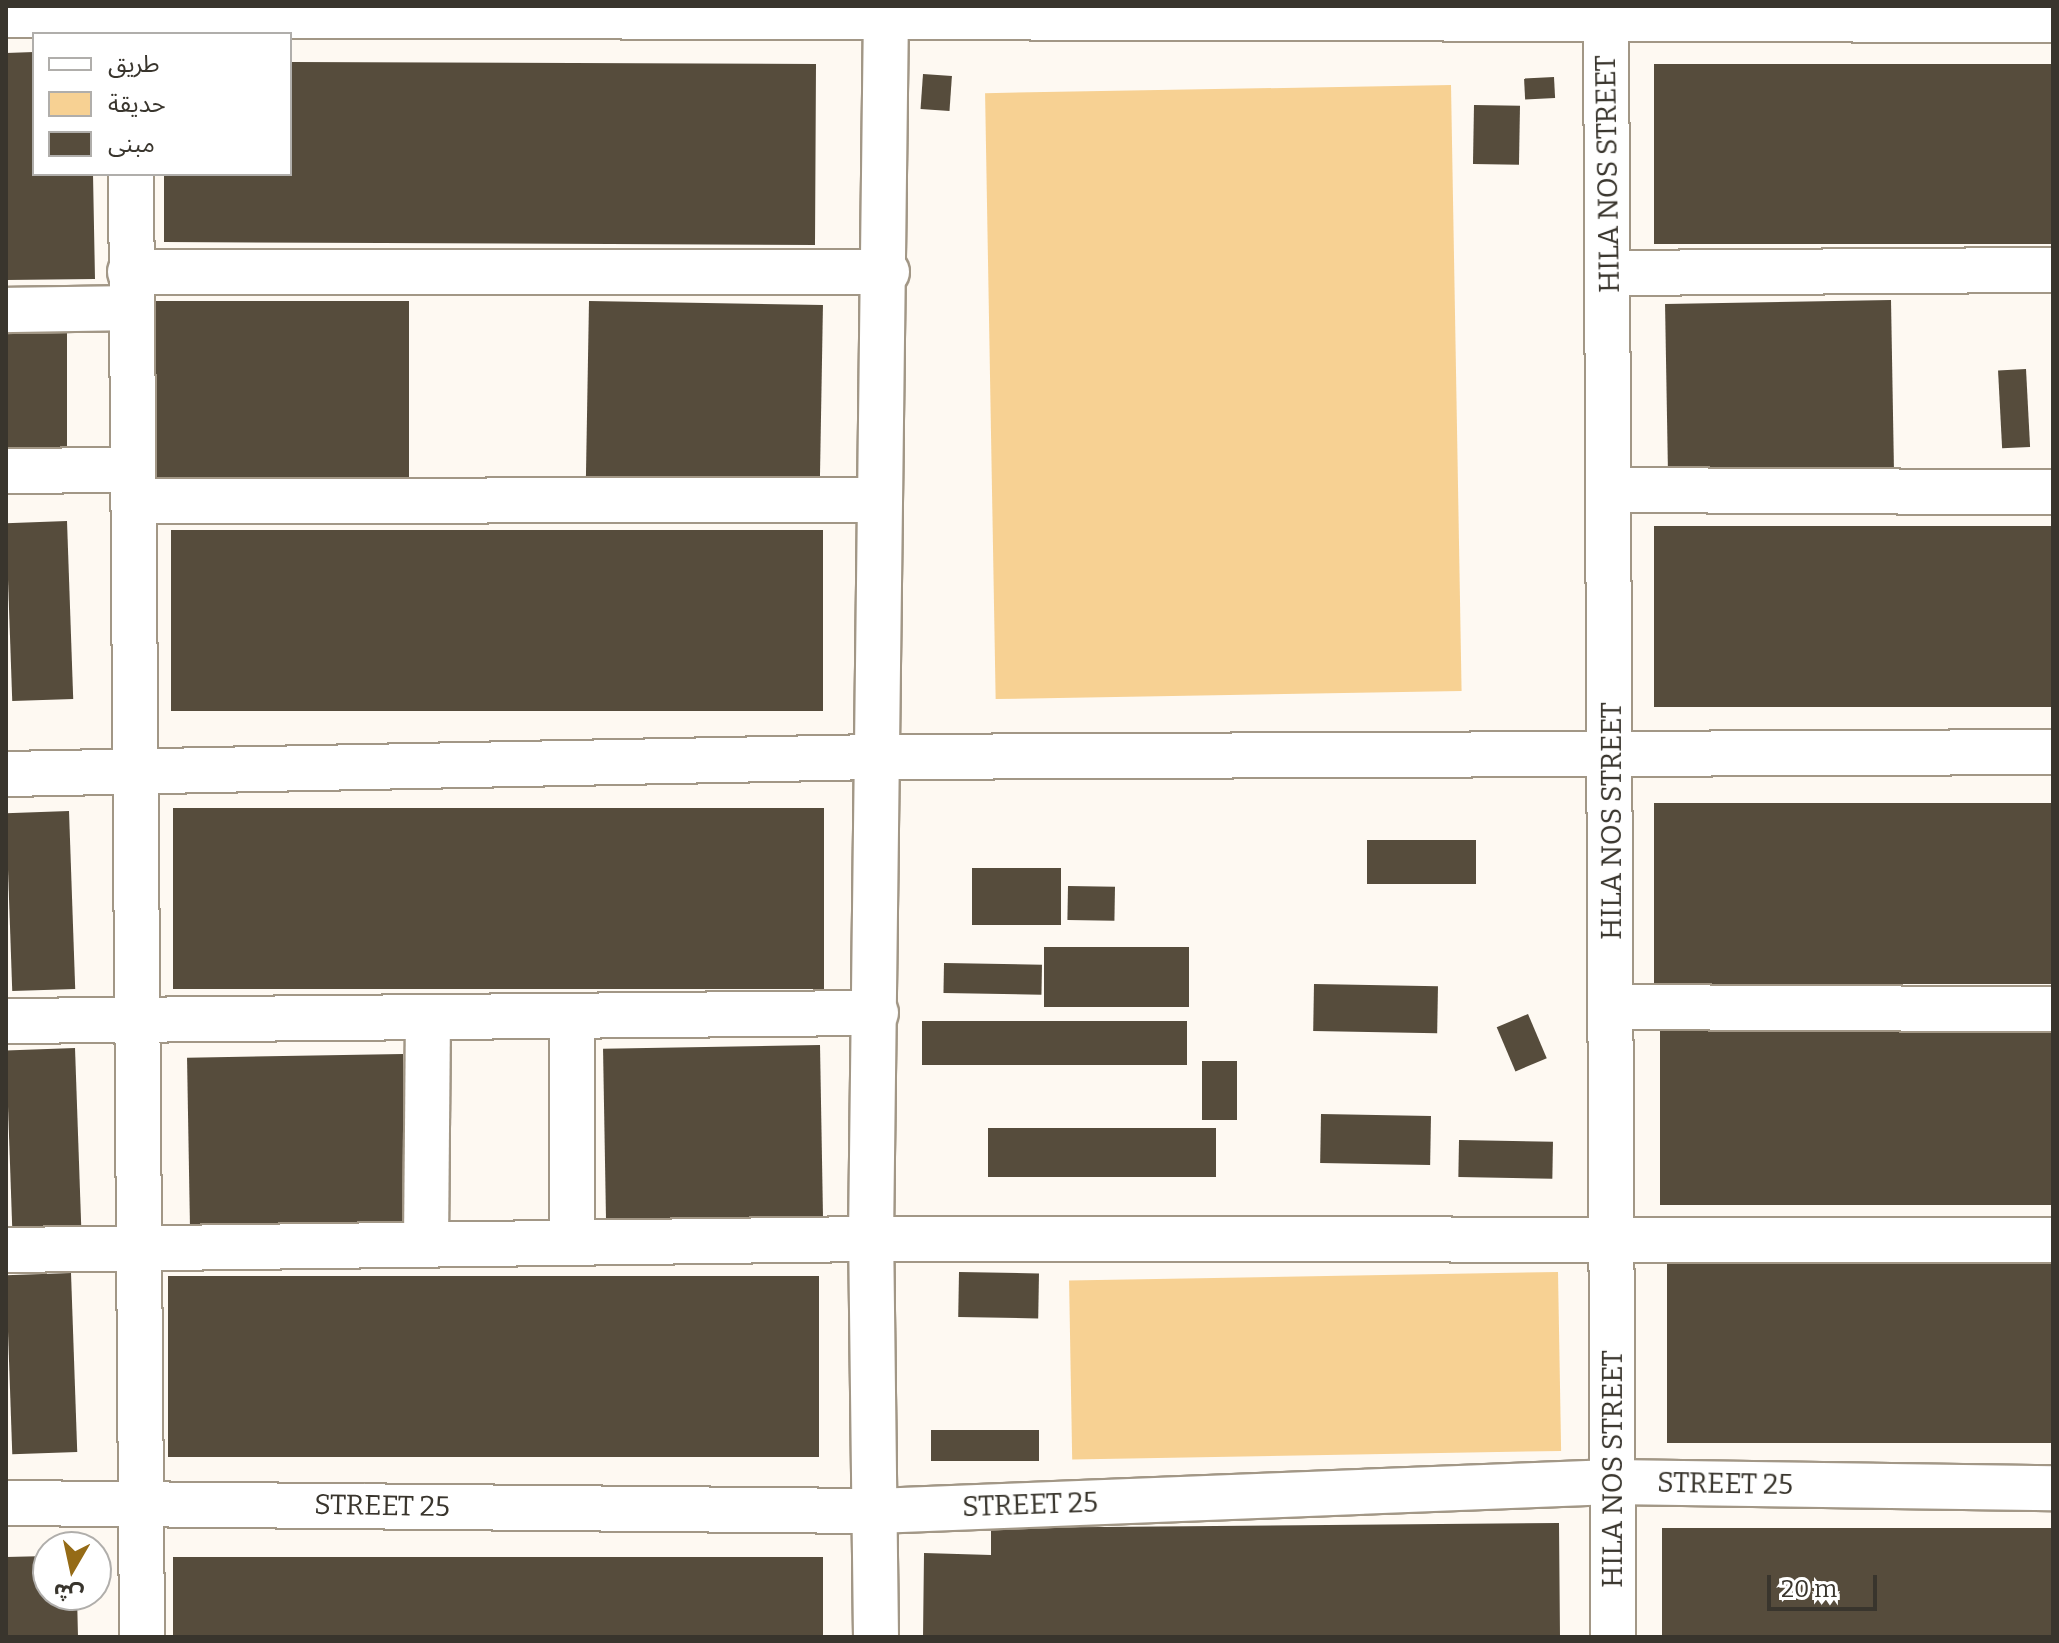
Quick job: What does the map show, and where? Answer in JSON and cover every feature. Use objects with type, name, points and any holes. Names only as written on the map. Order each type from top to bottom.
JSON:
[{"type":"street","points":[[876,1637],[871,1239],[876,1013],[879,500],[887,272],[886,12]]},
{"type":"street","points":[[6,15],[132,18],[886,12],[1606,12],[2053,20]]},
{"type":"street","name":"HILA NOS STREET","points":[[1606,12],[1611,490],[1613,1637]]},
{"type":"street","points":[[131,176],[141,1021],[137,1247],[142,1637]]},
{"type":"street","points":[[1610,273],[2053,270]]},
{"type":"street","points":[[6,310],[130,290],[887,272]]},
{"type":"street","points":[[6,471],[134,486],[879,500]]},
{"type":"street","points":[[1611,490],[2053,492]]},
{"type":"street","points":[[6,774],[136,776],[877,757],[1612,757],[2053,752]]},
{"type":"street","points":[[1613,1007],[2053,1009]]},
{"type":"street","points":[[6,1021],[876,1013]]},
{"type":"street","points":[[572,1016],[572,1243]]},
{"type":"street","points":[[426,1244],[428,1018]]},
{"type":"street","points":[[6,1250],[871,1239],[2053,1240]]},
{"type":"street","name":"STREET 25","points":[[6,1503],[876,1511],[1612,1482],[2053,1488]]},
{"type":"green space","points":[[1451,85],[1462,691],[996,699],[985,93]]},
{"type":"green space","points":[[1558,1272],[1561,1451],[1072,1460],[1069,1281]]},
{"type":"building","points":[[32,52],[32,176],[93,176],[95,279],[6,280],[6,53]]},
{"type":"building","points":[[292,62],[816,64],[815,245],[164,242],[164,176],[292,176]]},
{"type":"building","points":[[1654,64],[2053,64],[2053,244],[1654,244]]},
{"type":"building","points":[[923,74],[952,76],[949,111],[921,109]]},
{"type":"building","points":[[1554,77],[1555,98],[1525,100],[1524,79]]},
{"type":"building","points":[[1474,105],[1520,106],[1519,165],[1473,164]]},
{"type":"building","points":[[1891,300],[1894,480],[1668,484],[1665,304]]},
{"type":"building","points":[[154,301],[409,301],[409,488],[154,488]]},
{"type":"building","points":[[589,301],[823,305],[820,489],[586,485]]},
{"type":"building","points":[[6,333],[67,333],[67,453],[6,453]]},
{"type":"building","points":[[2026,369],[2030,447],[2002,448],[1998,370]]},
{"type":"building","points":[[67,521],[73,699],[12,701],[6,523]]},
{"type":"building","points":[[1654,526],[2053,526],[2053,707],[1654,707]]},
{"type":"building","points":[[171,530],[823,530],[823,711],[171,711]]},
{"type":"building","points":[[1654,803],[2053,803],[2053,984],[1654,984]]},
{"type":"building","points":[[173,808],[824,808],[824,989],[173,989]]},
{"type":"building","points":[[69,811],[75,989],[12,991],[6,813]]},
{"type":"building","points":[[1367,840],[1476,840],[1476,884],[1367,884]]},
{"type":"building","points":[[972,868],[1061,868],[1061,925],[972,925]]},
{"type":"building","points":[[1068,886],[1115,887],[1114,921],[1067,920]]},
{"type":"building","points":[[1044,947],[1189,947],[1189,1007],[1044,1007]]},
{"type":"building","points":[[944,963],[1042,965],[1041,995],[943,993]]},
{"type":"building","points":[[1314,984],[1438,986],[1437,1033],[1313,1031]]},
{"type":"building","points":[[1528,1014],[1547,1058],[1515,1071],[1497,1027]]},
{"type":"building","points":[[922,1021],[1187,1021],[1187,1065],[922,1065]]},
{"type":"building","points":[[1660,1024],[2053,1024],[2053,1205],[1660,1205]]},
{"type":"building","points":[[820,1045],[823,1220],[606,1224],[603,1049]]},
{"type":"building","points":[[75,1048],[81,1226],[12,1228],[6,1050]]},
{"type":"building","points":[[403,1054],[406,1230],[190,1234],[187,1058]]},
{"type":"building","points":[[1202,1061],[1237,1061],[1237,1120],[1202,1120]]},
{"type":"building","points":[[1321,1114],[1431,1116],[1430,1165],[1320,1163]]},
{"type":"building","points":[[988,1128],[1216,1128],[1216,1177],[988,1177]]},
{"type":"building","points":[[1459,1140],[1553,1142],[1552,1179],[1458,1177]]},
{"type":"building","points":[[1667,1263],[2053,1263],[2053,1443],[1667,1443]]},
{"type":"building","points":[[959,1272],[1039,1273],[1038,1318],[958,1317]]},
{"type":"building","points":[[71,1273],[77,1452],[12,1454],[6,1275]]},
{"type":"building","points":[[168,1276],[819,1276],[819,1457],[168,1457]]},
{"type":"building","points":[[931,1430],[1039,1430],[1039,1461],[931,1461]]},
{"type":"building","points":[[1559,1523],[1560,1637],[923,1637],[924,1553],[991,1555],[991,1528]]},
{"type":"building","points":[[1662,1528],[2053,1528],[2053,1637],[1662,1637]]},
{"type":"building","points":[[32,1556],[32,1611],[77,1611],[78,1637],[6,1637],[6,1557]]},
{"type":"building","points":[[173,1557],[823,1557],[823,1637],[173,1637]]}]
